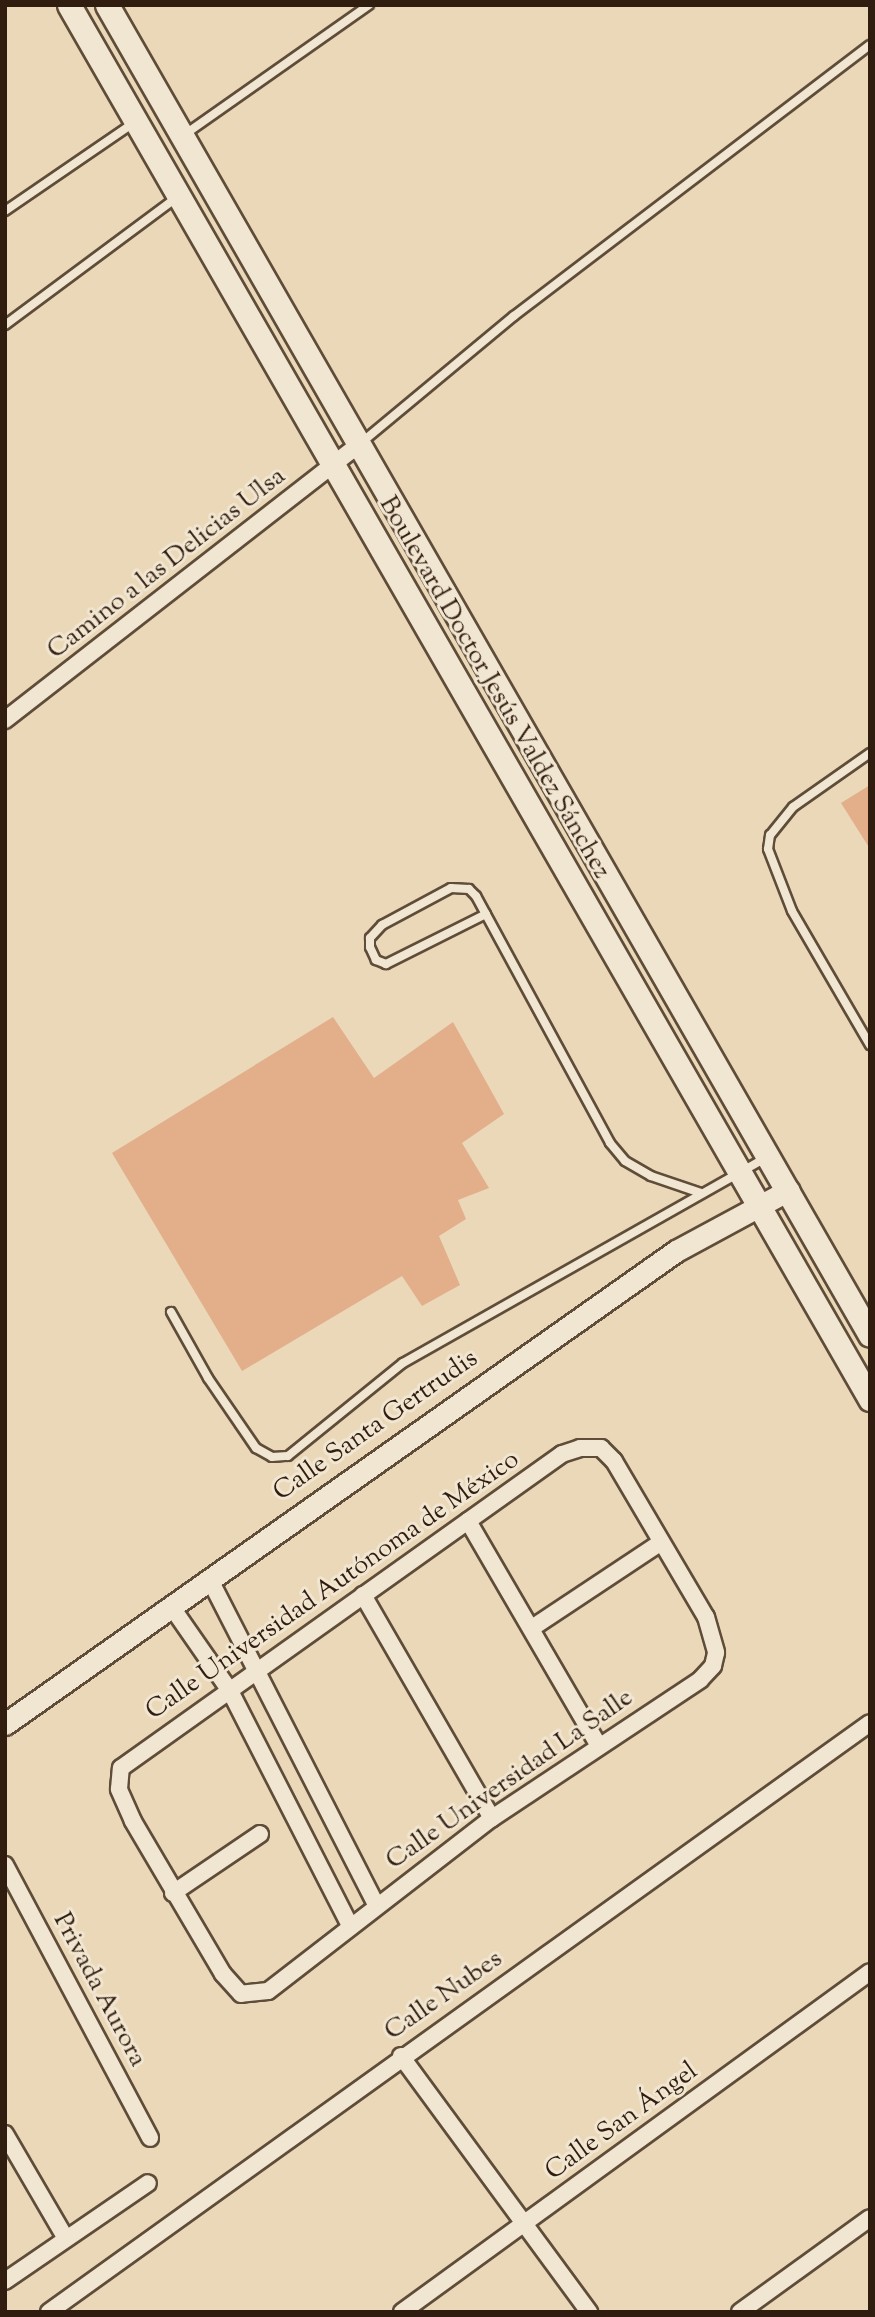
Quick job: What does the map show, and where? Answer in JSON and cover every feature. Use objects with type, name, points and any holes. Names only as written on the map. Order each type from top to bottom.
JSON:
[{"type":"main road","name":"Boulevard Doctor Jesús Valdez Sánchez","points":[[69,5],[870,1399]]},
{"type":"main road","name":"Boulevard Doctor Jesús Valdez Sánchez","points":[[108,6],[184,135],[357,446],[789,1190],[870,1335]]},
{"type":"street","name":"Camino a las Delicias Ulsa","points":[[5,720],[357,446]]},
{"type":"street","name":"Calle Santa Gertrudis","points":[[5,1724],[667,1257],[758,1204],[789,1190]]},
{"type":"street","name":"Calle Universidad Autónoma de México","points":[[173,1892],[119,1789],[121,1768],[131,1757],[258,1672],[562,1454],[594,1446],[606,1452],[660,1543]]},
{"type":"street","points":[[468,1521],[598,1744]]},
{"type":"street","points":[[532,1628],[660,1543]]},
{"type":"street","name":"Calle Universidad La Salle","points":[[173,1892],[223,1974],[241,1994],[259,1994],[492,1818],[598,1744],[700,1680],[716,1653],[712,1632],[697,1599],[660,1543]]},
{"type":"street","points":[[210,1580],[376,1904]]},
{"type":"street","points":[[363,1595],[492,1818]]},
{"type":"street","points":[[170,1606],[230,1691],[350,1925]]},
{"type":"street","name":"Calle Nubes","points":[[49,2312],[401,2056],[870,1723]]},
{"type":"street","points":[[173,1892],[260,1834]]},
{"type":"street","name":"Privada Aurora","points":[[5,1865],[150,2138]]},
{"type":"street","name":"Calle San Ángel","points":[[402,2312],[870,1972]]},
{"type":"street","points":[[401,2056],[589,2312]]},
{"type":"street","points":[[5,2134],[66,2239]]},
{"type":"street","points":[[5,2281],[148,2183]]},
{"type":"street","points":[[740,2312],[870,2218]]},
{"type":"lane","points":[[184,135],[369,5]]},
{"type":"lane","points":[[357,446],[514,316],[870,45]]},
{"type":"lane","points":[[5,211],[135,122]]},
{"type":"lane","points":[[5,325],[178,197]]},
{"type":"lane","points":[[870,753],[793,807],[775,826],[768,849],[792,911],[870,1045]]},
{"type":"lane","points":[[485,914],[386,964],[376,960],[370,947],[370,938],[382,925],[451,888],[469,889],[485,914],[610,1143],[625,1161],[651,1176],[701,1193]]},
{"type":"lane","points":[[171,1312],[208,1378],[256,1448],[272,1457],[288,1456],[403,1363],[769,1156]]},
{"type":"building","points":[[870,785],[870,849],[841,803]]},
{"type":"building","points":[[333,1017],[374,1078],[453,1022],[504,1114],[462,1143],[489,1188],[458,1200],[466,1219],[439,1236],[460,1285],[422,1306],[402,1276],[242,1371],[112,1153]]}]
